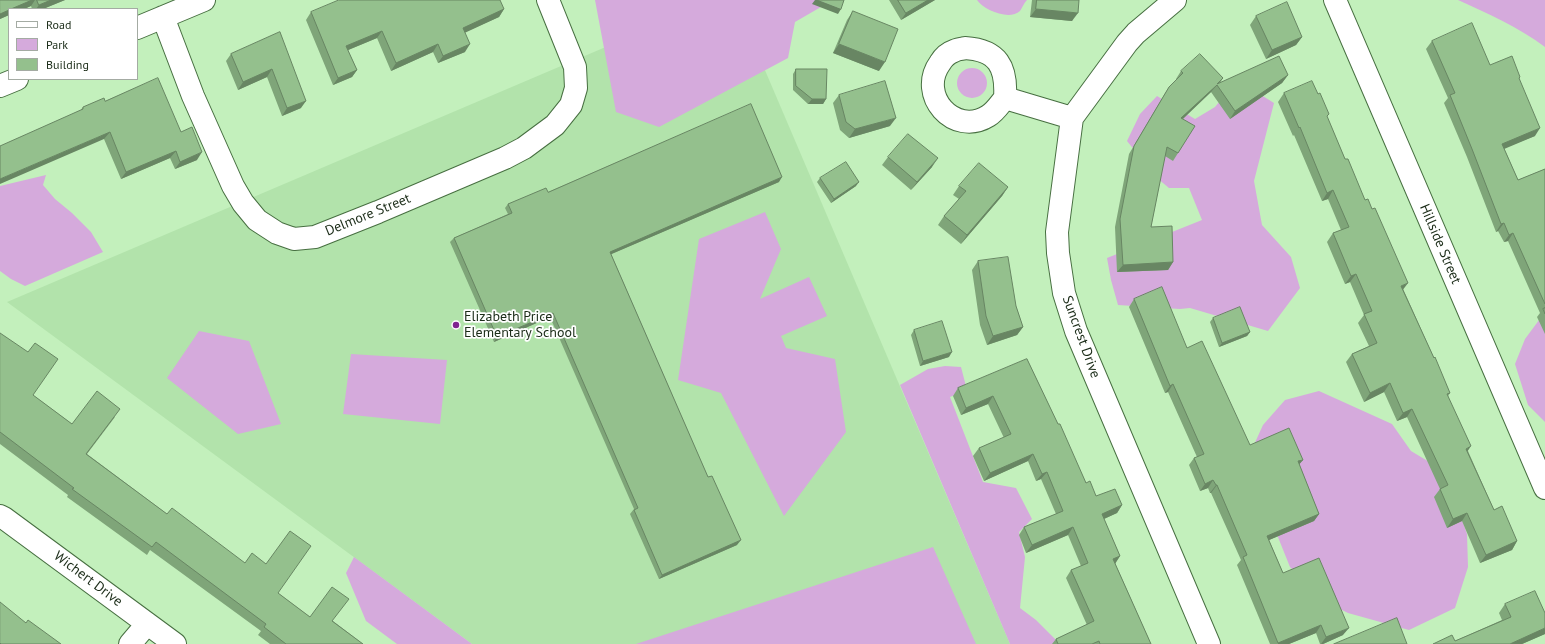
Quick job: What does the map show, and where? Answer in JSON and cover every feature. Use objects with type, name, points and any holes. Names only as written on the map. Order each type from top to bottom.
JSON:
[{"type":"street","points":[[138,28],[204,0]]},
{"type":"street","name":"Delmore Street","points":[[163,18],[193,96],[233,186],[243,203],[257,220],[277,234],[294,239],[315,237],[378,212],[524,148],[555,125],[571,106],[576,88],[575,67],[569,48],[548,0]]},
{"type":"street","name":"Suncrest Drive","points":[[1174,0],[1127,43],[1072,118],[1057,232],[1058,253],[1064,293],[1076,331],[1209,644]]},
{"type":"street","name":"Hillside Street","points":[[1335,0],[1545,488]]},
{"type":"street","points":[[0,86],[15,80]]},
{"type":"street","points":[[1005,98],[1072,118]]},
{"type":"street","name":"Wichert Drive","points":[[0,516],[56,555],[175,644]]},
{"type":"street","points":[[130,644],[147,624]]},
{"type":"shaded area","name":"Elizabeth Price Elementary School","points":[[716,0],[735,0],[1010,644],[472,644],[7,302]]},
{"type":"green space","points":[[595,0],[833,0],[795,22],[788,58],[659,127],[616,112]]},
{"type":"green space","points":[[977,0],[1027,0],[1020,11],[1015,14],[1003,15],[991,11],[980,4]]},
{"type":"green space","points":[[1458,0],[1545,0],[1545,47],[1514,27]]},
{"type":"green space","points":[[972,68],[982,73],[987,83],[982,93],[972,98],[962,93],[957,83],[962,73]]},
{"type":"green space","points":[[1237,80],[1274,103],[1254,181],[1262,225],[1291,257],[1300,288],[1268,331],[1190,308],[1180,309],[1118,305],[1107,258],[1202,220],[1189,188],[1169,188],[1157,178],[1127,141],[1140,114],[1157,96],[1195,119],[1215,107]]},
{"type":"green space","points":[[46,175],[43,185],[55,199],[91,232],[103,252],[25,286],[11,279],[0,271],[0,186]]},
{"type":"green space","points":[[765,212],[781,249],[760,299],[809,277],[827,316],[781,336],[786,348],[835,359],[846,432],[784,516],[721,393],[678,380],[699,239]]},
{"type":"green space","points":[[1545,312],[1545,422],[1528,405],[1515,364],[1525,339]]},
{"type":"green space","points":[[199,331],[249,341],[281,424],[238,434],[167,378]]},
{"type":"green space","points":[[351,354],[447,360],[440,424],[343,414]]},
{"type":"green space","points":[[945,366],[961,367],[967,390],[950,397],[983,482],[1016,488],[1032,519],[1019,532],[1025,557],[1020,608],[1036,620],[1056,640],[1070,644],[1010,644],[900,385],[928,369]]},
{"type":"green space","points":[[1319,391],[1392,424],[1411,451],[1446,472],[1467,534],[1468,567],[1455,608],[1409,630],[1348,613],[1322,600],[1290,567],[1247,460],[1263,425],[1285,400]]},
{"type":"green space","points":[[933,547],[976,644],[636,644]]},
{"type":"green space","points":[[354,557],[472,644],[397,644],[366,621],[346,573]]},
{"type":"building","points":[[0,0],[32,0],[13,8],[8,8],[8,10],[0,14]]},
{"type":"building","points":[[37,0],[51,0],[39,5]]},
{"type":"building","points":[[339,0],[500,0],[504,9],[463,28],[470,44],[443,56],[438,44],[396,63],[382,31],[346,46],[357,70],[338,78],[311,12]]},
{"type":"building","points":[[817,0],[844,0],[841,9]]},
{"type":"building","points":[[898,0],[928,0],[906,13]]},
{"type":"building","points":[[1037,0],[1079,0],[1078,13],[1036,9]]},
{"type":"building","points":[[1287,2],[1302,37],[1272,50],[1256,16]]},
{"type":"building","points":[[853,11],[898,29],[885,62],[839,44]]},
{"type":"building","points":[[1472,23],[1490,65],[1512,56],[1520,77],[1519,78],[1540,128],[1502,144],[1518,180],[1545,169],[1545,304],[1513,233],[1509,235],[1504,223],[1501,224],[1450,95],[1455,93],[1432,41]]},
{"type":"building","points":[[280,32],[306,101],[287,108],[272,69],[243,82],[231,54]]},
{"type":"building","points":[[1200,54],[1223,78],[1217,84],[1279,56],[1288,75],[1235,111],[1217,85],[1181,118],[1195,126],[1178,153],[1167,147],[1151,227],[1172,226],[1173,262],[1123,265],[1120,219],[1134,146],[1169,87],[1183,73],[1181,71]]},
{"type":"building","points":[[796,69],[827,69],[826,99],[812,99],[796,86]]},
{"type":"building","points":[[158,78],[181,132],[192,127],[202,152],[180,162],[176,151],[126,172],[110,132],[0,179],[0,146],[83,109],[83,107],[104,98],[105,101]]},
{"type":"building","points":[[885,81],[896,118],[855,129],[846,122],[839,95]]},
{"type":"building","points":[[1312,81],[1318,94],[1320,93],[1329,114],[1327,116],[1345,159],[1348,159],[1365,200],[1368,199],[1372,209],[1375,208],[1408,283],[1401,286],[1434,358],[1435,357],[1450,393],[1447,394],[1471,446],[1466,449],[1494,510],[1502,506],[1517,541],[1486,555],[1467,513],[1453,519],[1440,489],[1448,485],[1412,409],[1403,413],[1390,383],[1370,393],[1352,354],[1377,343],[1364,314],[1372,311],[1356,274],[1351,276],[1333,233],[1349,227],[1333,190],[1327,193],[1300,127],[1299,128],[1284,93]]},
{"type":"building","name":"Elizabeth Price Elementary School","points":[[751,104],[782,177],[610,252],[708,477],[712,476],[741,540],[662,575],[634,510],[638,508],[553,313],[497,337],[454,238],[512,213],[508,204],[546,188],[548,192]]},
{"type":"building","points":[[908,134],[938,158],[917,182],[888,157]]},
{"type":"building","points":[[846,162],[859,182],[834,199],[820,178]]},
{"type":"building","points":[[979,163],[1008,187],[967,235],[944,216],[966,191],[959,186]]},
{"type":"building","points":[[1008,257],[1016,306],[1023,327],[993,336],[986,316],[978,261]]},
{"type":"building","points":[[1162,287],[1187,348],[1202,341],[1250,445],[1289,428],[1303,460],[1298,461],[1319,514],[1267,536],[1283,573],[1319,558],[1349,628],[1326,637],[1321,625],[1278,643],[1243,557],[1247,555],[1217,485],[1213,480],[1205,484],[1194,458],[1204,454],[1173,384],[1170,386],[1134,299]]},
{"type":"building","points":[[1240,307],[1250,332],[1222,343],[1213,318]]},
{"type":"building","points":[[942,321],[952,352],[923,361],[914,330]]},
{"type":"building","points":[[0,333],[28,352],[35,343],[58,359],[33,395],[72,424],[97,391],[120,409],[86,454],[167,514],[172,508],[245,563],[252,553],[266,564],[290,531],[311,546],[278,593],[310,617],[332,587],[349,599],[332,621],[363,644],[286,644],[264,627],[266,624],[156,542],[152,547],[72,489],[74,488],[0,432]]},
{"type":"building","points":[[1027,359],[1058,424],[1060,424],[1086,483],[1090,481],[1096,496],[1115,489],[1122,505],[1102,514],[1120,556],[1113,559],[1151,644],[1100,644],[1099,641],[1092,644],[1058,644],[1056,639],[1094,621],[1071,570],[1088,563],[1073,527],[1032,545],[1024,527],[1063,511],[1047,472],[1042,474],[1033,454],[990,473],[979,448],[1011,434],[993,396],[966,408],[958,388]]},
{"type":"building","points":[[1535,591],[1545,613],[1545,628],[1510,644],[1433,644],[1452,635],[1455,641],[1511,617],[1505,604]]},
{"type":"building","points":[[0,602],[26,623],[28,620],[61,644],[1,644]]},
{"type":"building","points":[[1397,618],[1407,644],[1334,644]]},
{"type":"place","name":"Elizabeth Price Elementary School","points":[[456,325]]}]
